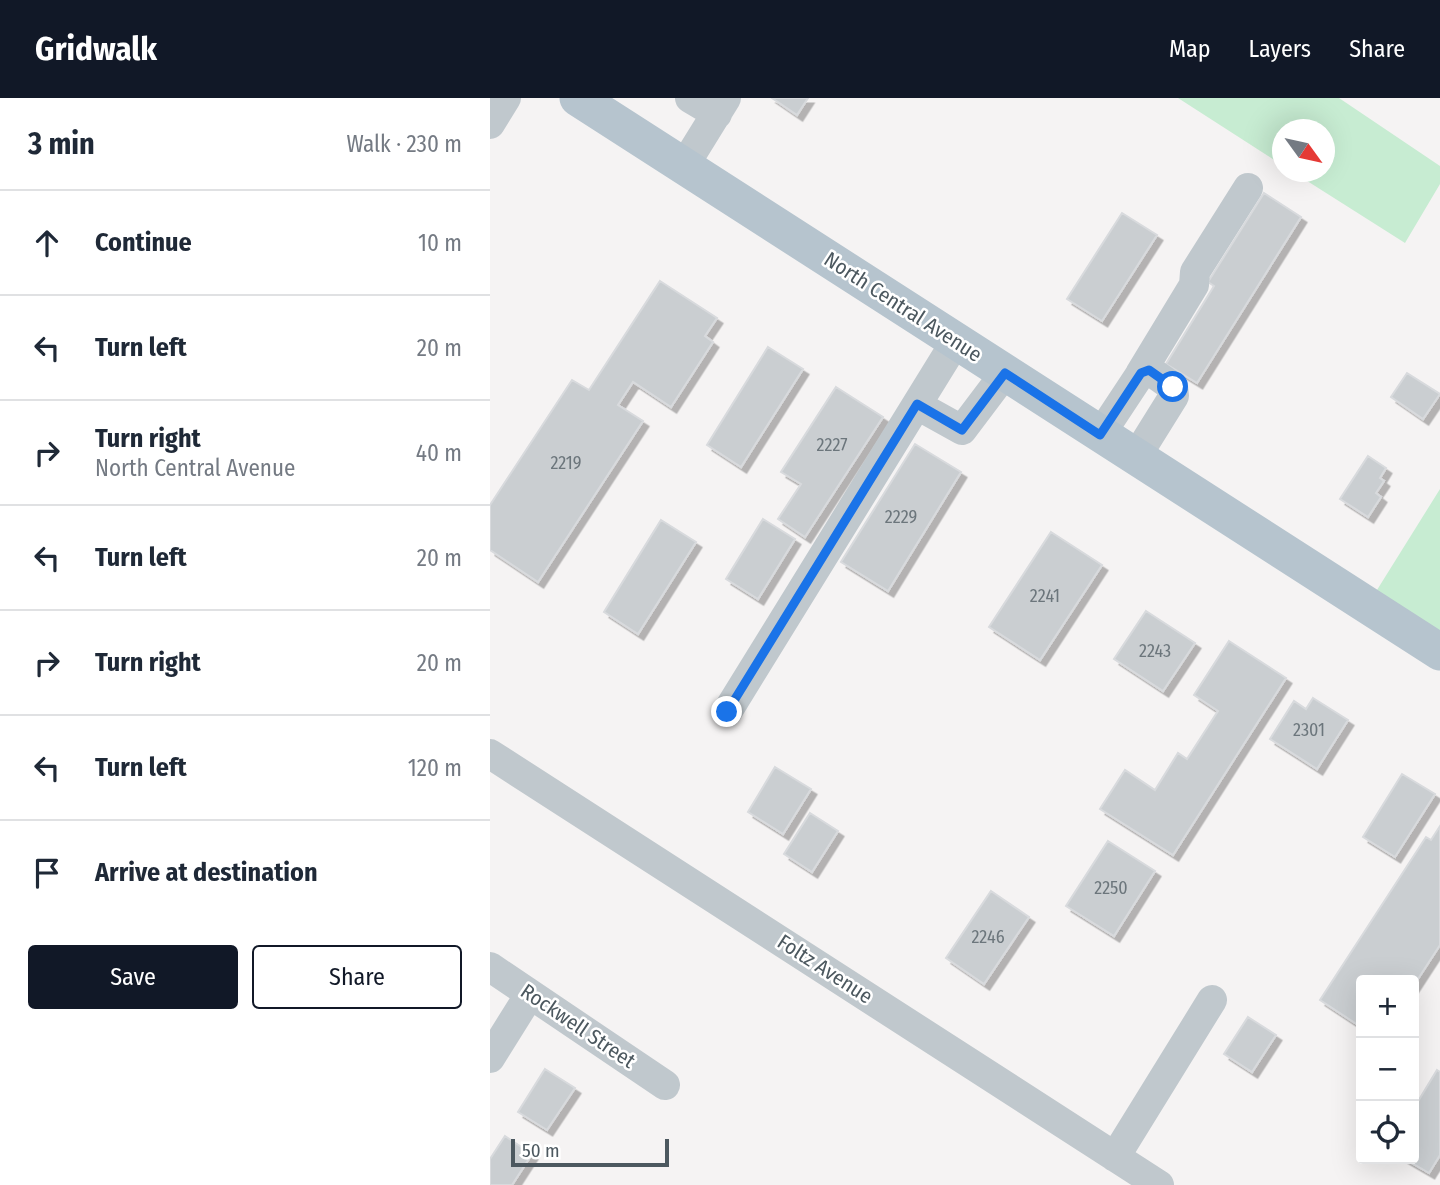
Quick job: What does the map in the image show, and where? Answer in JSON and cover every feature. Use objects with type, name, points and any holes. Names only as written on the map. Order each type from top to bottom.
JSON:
[{"type":"main road","name":"North Central Avenue","points":[[597,103],[684,166],[1440,652]]},
{"type":"street","points":[[490,124],[506,98]]},
{"type":"street","points":[[684,166],[722,106],[691,98]]},
{"type":"street","points":[[1100,435],[1194,285],[1195,272],[1248,188]]},
{"type":"street","points":[[727,712],[956,341]]},
{"type":"street","points":[[1136,457],[1174,396],[1173,387],[1149,370],[1140,374]]},
{"type":"street","points":[[917,404],[962,430],[1005,373]]},
{"type":"street","name":"Foltz Avenue","points":[[490,754],[1159,1185]]},
{"type":"street","name":"Rockwell Street","points":[[490,967],[665,1085]]},
{"type":"street","points":[[490,1058],[530,994]]},
{"type":"street","points":[[1115,1157],[1212,1000]]},
{"type":"green space","points":[[1178,98],[1339,98],[1440,166],[1440,184],[1405,243],[1309,182],[1335,182],[1335,119],[1272,119],[1272,159]]},
{"type":"green space","points":[[1440,489],[1440,652],[1367,606]]},
{"type":"building","points":[[772,98],[808,98],[797,115]]},
{"type":"building","points":[[1264,193],[1301,217],[1197,383],[1166,364],[1214,286],[1208,282]]},
{"type":"building","points":[[1122,213],[1157,235],[1102,321],[1067,299]]},
{"type":"building","points":[[660,281],[717,318],[705,336],[713,342],[671,407],[633,382],[618,405],[643,421],[538,582],[490,550],[490,505],[572,380],[589,390]]},
{"type":"building","points":[[768,347],[803,369],[741,467],[707,445]]},
{"type":"building","points":[[1407,373],[1440,394],[1423,419],[1391,397]]},
{"type":"building","points":[[836,387],[883,417],[805,537],[778,519],[801,484],[781,472]]},
{"type":"building","points":[[915,444],[961,472],[888,591],[841,562]]},
{"type":"building","points":[[1368,456],[1386,468],[1380,478],[1384,481],[1376,493],[1381,497],[1368,517],[1340,499]]},
{"type":"building","points":[[763,519],[795,539],[758,599],[726,579]]},
{"type":"building","points":[[661,520],[696,542],[638,634],[604,612]]},
{"type":"building","points":[[1051,532],[1102,565],[1040,660],[989,627]]},
{"type":"building","points":[[1146,611],[1195,643],[1163,691],[1114,659]]},
{"type":"building","points":[[1229,641],[1286,678],[1173,855],[1100,809],[1125,770],[1155,790],[1178,753],[1187,759],[1218,711],[1194,695]]},
{"type":"building","points":[[1313,698],[1348,720],[1317,769],[1270,739],[1294,701],[1306,709]]},
{"type":"building","points":[[775,767],[811,789],[783,834],[748,812]]},
{"type":"building","points":[[1402,774],[1435,794],[1395,857],[1363,837]]},
{"type":"building","points":[[810,813],[838,831],[812,872],[784,854]]},
{"type":"building","points":[[1440,826],[1440,945],[1419,977],[1419,975],[1356,975],[1356,1024],[1320,1000],[1426,837],[1431,840]]},
{"type":"building","points":[[1108,841],[1155,871],[1114,936],[1066,906]]},
{"type":"building","points":[[991,891],[1029,917],[984,984],[946,958]]},
{"type":"building","points":[[1248,1017],[1276,1035],[1252,1072],[1224,1054]]},
{"type":"building","points":[[545,1069],[575,1088],[547,1130],[518,1112]]},
{"type":"building","points":[[1437,1070],[1440,1072],[1440,1155],[1429,1173],[1414,1164],[1419,1164],[1419,1100]]},
{"type":"building","points":[[505,1136],[532,1154],[512,1185],[490,1185],[490,1159]]},
{"type":"route","points":[[727,712],[917,404],[962,430],[1005,373],[1100,435],[1141,373],[1149,370],[1173,387]]}]
